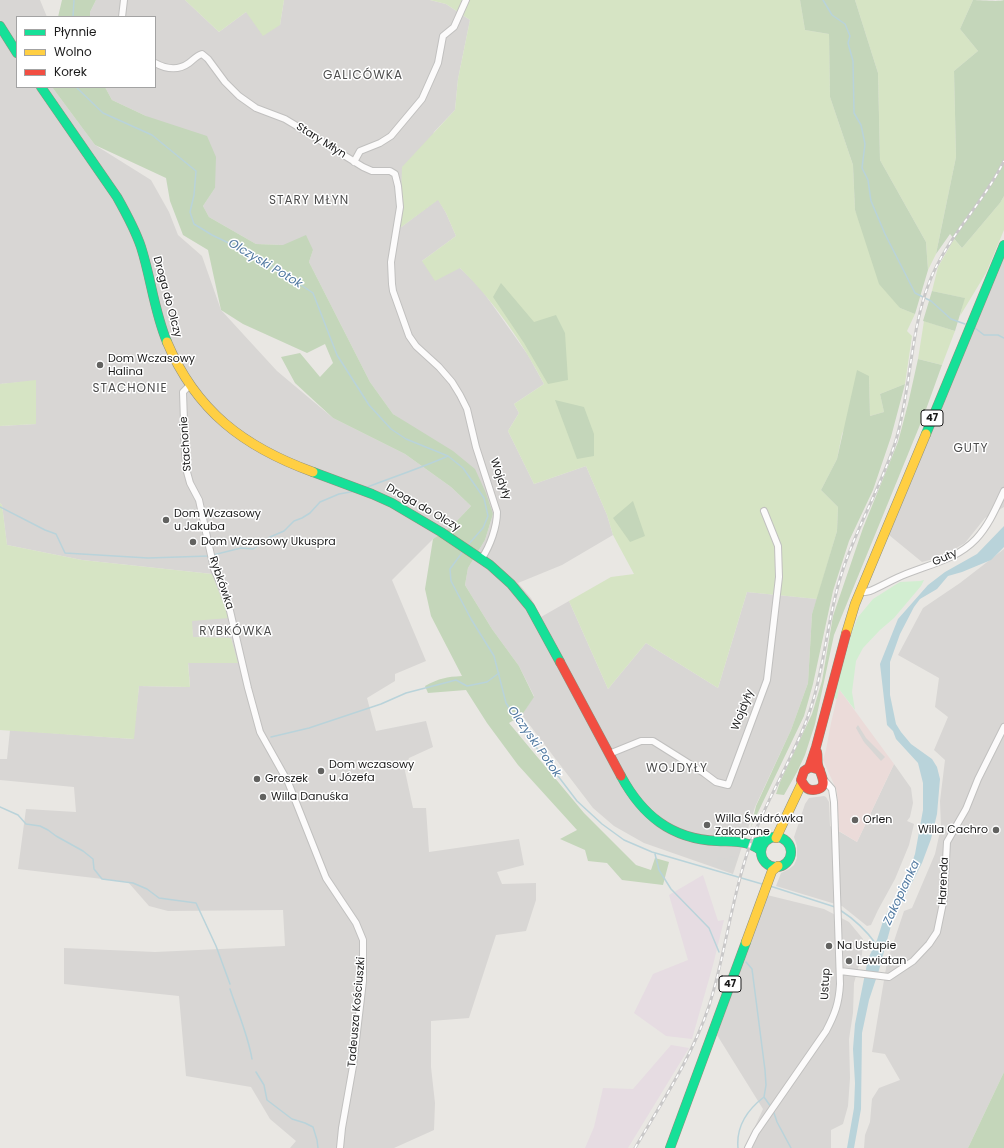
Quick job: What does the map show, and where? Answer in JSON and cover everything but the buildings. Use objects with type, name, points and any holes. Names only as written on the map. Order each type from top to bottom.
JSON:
[{"type":"main road","points":[[0,26],[16,52]]},
{"type":"main road","name":"Droga do Olczy","points":[[42,88],[117,197],[130,220],[143,252],[156,310],[164,336],[175,360],[190,385],[202,400],[226,425],[241,438],[255,447],[277,458],[379,496],[402,508],[478,556]]},
{"type":"main road","name":"47","points":[[670,1148],[751,924],[763,885],[764,862],[761,857],[761,851],[764,844],[780,832],[792,802],[800,789],[802,783],[802,773],[811,764],[848,626],[860,590],[1004,245]]},
{"type":"main road","points":[[478,556],[507,578],[527,602],[635,800],[649,816],[679,834],[698,840],[750,844],[757,847],[761,851]]},
{"type":"main road","name":"47","points":[[763,885],[772,871],[785,863],[790,857],[790,850],[787,842],[789,826],[803,794],[822,785],[824,780],[818,765],[816,747]]},
{"type":"main road","points":[[808,768],[814,767],[820,770]]},
{"type":"main road","points":[[802,783],[805,787],[813,789]]},
{"type":"main road","points":[[750,844],[772,838],[787,842]]},
{"type":"main road","points":[[764,862],[770,866],[778,866]]},
{"type":"street","points":[[122,16],[124,0]]},
{"type":"street","points":[[354,162],[360,151],[380,143],[390,136],[422,99],[438,63],[442,36],[454,28],[466,0]]},
{"type":"street","name":"Stary Młyn","points":[[156,64],[171,68],[180,68],[200,55],[204,56],[224,82],[243,100],[256,108],[285,119],[370,171],[390,171],[395,174],[400,207],[391,262],[393,291]]},
{"type":"street","name":"Wojdyły","points":[[393,291],[409,336],[416,346],[439,367],[452,382],[466,409],[476,447],[497,512],[495,526],[489,546],[478,556]]},
{"type":"street","name":"Stachonie","points":[[190,385],[183,392],[185,452],[190,483],[199,500],[204,526]]},
{"type":"street","name":"Guty","points":[[860,590],[865,592],[870,591],[905,574],[951,557],[964,550],[977,538],[989,523],[1004,491]]},
{"type":"street","name":"Wojdyły","points":[[609,754],[641,741],[653,741],[716,782],[728,785],[767,680],[779,577],[778,546],[764,511]]},
{"type":"street","name":"Rybkówka","points":[[204,526],[214,569],[227,598],[260,732]]},
{"type":"street","name":"Harenda","points":[[840,971],[884,977],[891,976],[913,961],[929,944],[937,932],[944,898],[947,842],[968,806],[978,779],[1004,727]]},
{"type":"street","name":"Tadeusza Kościuszki","points":[[260,732],[288,782],[326,878],[356,923],[362,940],[362,990],[353,1065],[340,1148]]},
{"type":"street","points":[[824,780],[832,789],[834,795]]},
{"type":"street","points":[[813,789],[827,791],[834,795]]},
{"type":"street","name":"Ustup","points":[[748,1148],[756,1132],[822,1036],[834,1016],[839,1000],[840,971],[834,795]]},
{"type":"shaded area","points":[[0,0],[40,0],[47,16],[16,16],[16,88],[53,88],[95,145],[151,180],[169,212],[178,235],[202,256],[221,310],[277,371],[333,418],[405,454],[451,487],[471,506],[452,526],[433,539],[392,580],[426,661],[395,674],[395,681],[367,698],[376,731],[426,721],[433,747],[409,758],[405,771],[413,808],[426,808],[429,852],[519,839],[524,865],[497,872],[502,884],[536,883],[536,900],[526,931],[496,935],[469,1018],[431,1021],[431,1067],[435,1103],[434,1130],[394,1148],[290,1148],[296,1141],[270,1119],[251,1087],[186,1076],[179,996],[64,984],[64,948],[155,952],[285,946],[283,910],[168,911],[149,906],[128,882],[18,869],[26,809],[76,812],[74,787],[0,780],[0,759],[7,759],[10,730],[133,739],[139,686],[190,687],[188,662],[237,663],[231,638],[193,637],[191,621],[212,574],[82,560],[7,545],[2,505],[0,503],[0,426],[36,424],[36,381],[0,384]]},
{"type":"shaded area","points":[[96,0],[185,0],[219,32],[246,12],[280,25],[284,0],[430,0],[446,4],[470,20],[458,79],[455,110],[434,132],[400,228],[438,199],[456,236],[422,261],[460,268],[479,286],[528,355],[544,384],[514,404],[519,413],[508,431],[534,484],[586,466],[607,515],[613,535],[562,565],[518,583],[531,598],[541,617],[569,601],[608,689],[646,643],[718,688],[747,592],[817,599],[812,614],[808,683],[791,730],[755,807],[733,874],[644,843],[614,826],[593,808],[522,715],[534,696],[519,666],[492,629],[465,585],[468,568],[485,540],[493,514],[415,429],[393,414],[370,382],[309,262],[313,250],[283,245],[256,244],[209,217],[203,206],[215,188],[146,116],[112,100],[106,88],[156,88],[156,16],[90,16],[90,12]]},
{"type":"shaded area","points":[[1004,257],[1004,507],[985,518],[965,543],[941,557],[922,562],[889,535]]},
{"type":"shaded area","points":[[196,506],[199,523],[180,527],[177,508]]},
{"type":"shaded area","points":[[1004,549],[1004,1072],[968,1148],[864,1148],[865,1135],[870,1122],[872,1099],[879,1088],[900,1080],[885,1054],[872,1052],[887,962],[904,911],[912,908],[935,854],[941,827],[940,801],[945,760],[934,750],[948,717],[935,707],[939,678],[898,655],[923,608],[960,583]]},
{"type":"shaded area","points":[[839,689],[894,764],[857,842],[839,831],[837,791],[823,760]]},
{"type":"shaded area","points":[[858,725],[866,738],[885,757],[881,761],[864,742],[856,728]]},
{"type":"shaded area","points":[[894,764],[911,788],[913,803],[910,817],[907,821],[914,824],[909,845],[895,879],[871,925],[867,926],[842,906],[776,886],[781,873],[794,865],[797,858],[797,846],[794,837],[805,804],[809,798],[826,797],[829,802],[830,826],[857,842]]},
{"type":"shaded area","points":[[730,856],[737,857],[734,868],[732,868],[731,872],[712,866],[712,862],[717,863],[718,857],[729,859]]},
{"type":"shaded area","points":[[703,875],[718,921],[724,920],[692,1039],[666,1036],[634,1013],[653,974],[688,960],[669,895]]},
{"type":"shaded area","points":[[767,895],[824,909],[849,922],[863,939],[862,954],[854,983],[853,1013],[849,1039],[850,1078],[848,1106],[843,1124],[831,1130],[831,1148],[745,1148],[763,1109],[717,1035]]},
{"type":"shaded area","points":[[671,1045],[689,1048],[628,1148],[585,1148],[594,1127],[603,1088],[633,1089]]},
{"type":"green space","points":[[62,0],[96,0],[90,12],[90,16],[58,16]]},
{"type":"green space","points":[[185,0],[284,0],[280,25],[263,36],[246,12],[219,32]]},
{"type":"green space","points":[[430,0],[800,0],[805,30],[829,34],[830,97],[853,165],[855,210],[900,308],[915,314],[907,331],[912,336],[905,384],[880,394],[884,412],[870,416],[869,376],[842,434],[837,459],[821,490],[838,507],[837,531],[817,599],[747,592],[718,688],[646,643],[608,689],[569,601],[611,577],[634,574],[613,535],[607,515],[586,466],[534,484],[508,431],[519,413],[514,404],[544,384],[517,338],[496,308],[460,268],[435,281],[422,261],[456,236],[446,213],[438,200],[400,228],[402,167],[455,110],[458,79],[470,20],[446,4]]},
{"type":"green space","points":[[800,0],[855,0],[878,73],[880,160],[926,242],[928,270],[915,314],[900,308],[879,284],[855,210],[853,165],[830,97],[829,34],[805,30]]},
{"type":"green space","points":[[855,0],[973,0],[960,29],[978,51],[954,71],[956,157],[936,254],[928,270],[926,242],[880,160],[878,73]]},
{"type":"green space","points":[[973,0],[1004,0],[1004,196],[1000,203],[962,248],[950,234],[936,254],[956,157],[954,71],[978,51],[960,29]]},
{"type":"green space","points":[[53,88],[106,88],[112,100],[146,116],[207,136],[216,157],[215,188],[203,206],[209,217],[256,244],[283,245],[306,235],[313,250],[309,262],[370,382],[393,414],[453,451],[475,469],[486,493],[493,514],[485,540],[468,568],[465,585],[492,629],[519,666],[534,697],[522,715],[509,723],[584,813],[636,865],[651,870],[655,858],[669,862],[663,885],[622,880],[607,863],[588,861],[585,850],[560,839],[577,830],[518,765],[487,723],[466,690],[428,693],[425,686],[430,683],[443,678],[462,676],[431,616],[425,589],[433,539],[452,526],[471,506],[451,487],[405,454],[333,418],[295,383],[281,357],[300,353],[320,377],[333,363],[325,344],[307,353],[243,324],[221,310],[208,250],[183,235],[170,201],[166,178],[95,145]]},
{"type":"green space","points":[[1004,196],[1004,230],[986,273],[960,316],[964,298],[932,291],[938,267],[954,239],[962,248],[1000,203]]},
{"type":"green space","points":[[501,283],[534,322],[556,315],[565,333],[568,380],[548,384],[524,343],[493,297]]},
{"type":"green space","points":[[932,291],[965,298],[955,331],[923,321]]},
{"type":"green space","points":[[924,321],[955,331],[942,365],[918,359]]},
{"type":"green space","points":[[918,359],[942,365],[924,415],[834,635],[815,724],[805,755],[784,795],[776,794],[780,782],[812,714],[822,681],[833,616],[863,528],[898,442]]},
{"type":"green space","points":[[857,370],[869,376],[870,416],[884,412],[880,394],[905,384],[891,437],[873,490],[849,541],[833,591],[813,684],[804,716],[751,827],[756,806],[791,730],[808,683],[812,614],[837,531],[838,507],[821,490],[837,459]]},
{"type":"green space","points":[[36,380],[36,424],[0,426],[0,384]]},
{"type":"green space","points":[[555,400],[584,407],[594,434],[594,456],[577,459]]},
{"type":"green space","points":[[633,501],[645,536],[630,542],[613,518]]},
{"type":"green space","points":[[0,503],[2,505],[7,545],[82,560],[212,574],[229,618],[192,621],[193,637],[231,638],[238,663],[188,663],[190,687],[139,686],[134,739],[0,730]]},
{"type":"green space","points":[[924,580],[921,586],[894,618],[863,648],[856,661],[852,692],[855,710],[839,689],[837,699],[834,698],[852,632],[858,617],[873,599],[900,582]]},
{"type":"green space","points":[[1004,1072],[1004,1148],[968,1148]]},
{"type":"water","name":"Zakopianka","points":[[1004,526],[1004,547],[991,560],[948,576],[937,589],[920,599],[914,607],[900,634],[890,662],[890,695],[896,724],[911,744],[932,759],[937,767],[940,779],[937,814],[931,839],[922,863],[892,922],[869,1000],[862,1033],[861,1109],[854,1148],[847,1148],[854,1108],[855,1083],[853,1049],[855,1024],[868,959],[877,940],[884,918],[907,877],[915,854],[923,810],[923,783],[918,763],[896,739],[893,731],[887,725],[880,664],[898,619],[928,585],[945,572],[977,554]]},
{"type":"waterway","name":"Olczyski Potok","points":[[73,16],[74,0]]},
{"type":"waterway","points":[[823,0],[832,15],[845,24],[850,36],[848,43],[853,61],[854,113],[861,125],[865,144],[862,168],[868,180],[871,201],[885,234],[915,293],[931,301],[951,319],[965,324]]},
{"type":"waterway","name":"Olczyski Potok","points":[[77,88],[103,113],[152,135],[196,171],[194,195],[190,212],[194,224],[212,235],[262,259],[313,293],[337,355],[369,405],[391,429],[406,439],[448,456],[463,468],[484,498],[488,516],[483,528],[467,546]]},
{"type":"waterway","points":[[975,328],[984,335],[998,335],[1004,338]]},
{"type":"waterway","points":[[365,488],[448,456]]},
{"type":"waterway","points":[[213,555],[241,548],[253,549],[270,537],[284,531],[294,521],[310,513],[320,502],[339,494],[356,491]]},
{"type":"waterway","points":[[0,507],[56,534],[65,553],[148,558],[209,556]]},
{"type":"waterway","name":"Olczyski Potok","points":[[464,550],[450,569],[451,581],[471,619],[494,656],[506,703],[523,730],[577,801],[602,824],[624,840],[652,852],[762,884]]},
{"type":"waterway","points":[[271,737],[309,728],[381,704],[406,693],[456,680],[467,686],[487,682],[499,673]]},
{"type":"waterway","points":[[0,807],[18,815],[26,824],[40,826],[83,851],[93,859],[94,869],[102,879],[133,883],[147,889],[159,898],[196,903],[216,946],[230,984]]},
{"type":"waterway","points":[[655,854],[659,870],[671,889],[709,928],[719,952]]},
{"type":"waterway","name":"Olczyski Potok","points":[[770,886],[835,907]]},
{"type":"waterway","name":"Olczyski Potok","points":[[840,910],[860,925],[876,944]]},
{"type":"waterway","points":[[746,962],[752,969],[765,1070],[766,1085],[764,1097],[771,1107]]},
{"type":"waterway","points":[[230,989],[252,1059]]},
{"type":"waterway","points":[[256,1072],[264,1085],[267,1100],[292,1119],[313,1127],[318,1148]]},
{"type":"waterway","points":[[738,1148],[739,1133],[744,1119],[752,1107],[764,1097]]},
{"type":"waterway","points":[[773,1110],[777,1122],[791,1148]]},
{"type":"railway","points":[[635,1148],[676,1079],[702,1025],[715,986],[743,865],[756,829],[801,735],[813,702],[831,614],[840,579],[896,440],[905,401],[918,321],[929,283],[945,251],[986,192],[1004,161]]},
{"type":"traffic: fast","points":[[0,26],[16,51]]},
{"type":"traffic: fast","points":[[42,88],[117,197],[130,221],[141,247],[159,318],[167,342]]},
{"type":"traffic: fast","points":[[926,434],[1004,245]]},
{"type":"traffic: fast","points":[[313,472],[392,503],[441,532],[490,565],[511,584],[530,607],[560,662]]},
{"type":"traffic: fast","points":[[621,776],[629,790],[648,813],[672,830],[701,839],[746,843],[761,851]]},
{"type":"traffic: fast","points":[[776,837],[782,838],[790,846],[791,852],[790,858],[782,866],[776,867],[770,866],[762,858],[761,852],[762,846],[770,838],[776,837]]},
{"type":"traffic: fast","points":[[750,844],[769,839]]},
{"type":"traffic: fast","points":[[670,1148],[746,942]]},
{"type":"traffic: slow","points":[[167,342],[192,388],[225,424],[265,451],[313,472]]},
{"type":"traffic: slow","points":[[846,634],[855,604],[926,434]]},
{"type":"traffic: slow","points":[[776,838],[802,783]]},
{"type":"traffic: slow","points":[[746,942],[772,871],[778,866]]},
{"type":"traffic: jam","points":[[809,768],[846,634]]},
{"type":"traffic: jam","points":[[560,662],[621,776]]},
{"type":"traffic: jam","points":[[817,752],[818,765],[819,769],[821,773],[823,780],[823,784],[822,787],[818,789],[811,790],[807,788],[801,780],[804,771],[810,767],[820,770]]},
{"type":"place","name":"Dom Wczasowy Halina","points":[[100,365]]},
{"type":"place","name":"Dom Wczasowy u Jakuba","points":[[166,520]]},
{"type":"place","name":"Dom Wczasowy Ukuspra","points":[[193,542]]},
{"type":"place","name":"Dom wczasowy u Józefa","points":[[321,771]]},
{"type":"place","name":"Groszek","points":[[257,779]]},
{"type":"place","name":"Willa Danuśka","points":[[263,797]]},
{"type":"place","name":"Orlen","points":[[855,820]]},
{"type":"place","name":"Willa Świdrówka Zakopane","points":[[707,825]]},
{"type":"place","name":"Willa Cachro","points":[[996,830]]},
{"type":"place","name":"Na Ustupie","points":[[829,946]]},
{"type":"place","name":"Lewiatan","points":[[849,961]]},
{"type":"district","name":"GALICÓWKA","points":[[363,76]]},
{"type":"district","name":"STARY MŁYN","points":[[309,201]]},
{"type":"district","name":"STACHONIE","points":[[130,389]]},
{"type":"district","name":"GUTY","points":[[971,449]]},
{"type":"district","name":"RYBKÓWKA","points":[[236,632]]},
{"type":"district","name":"WOJDYŁY","points":[[677,769]]}]
